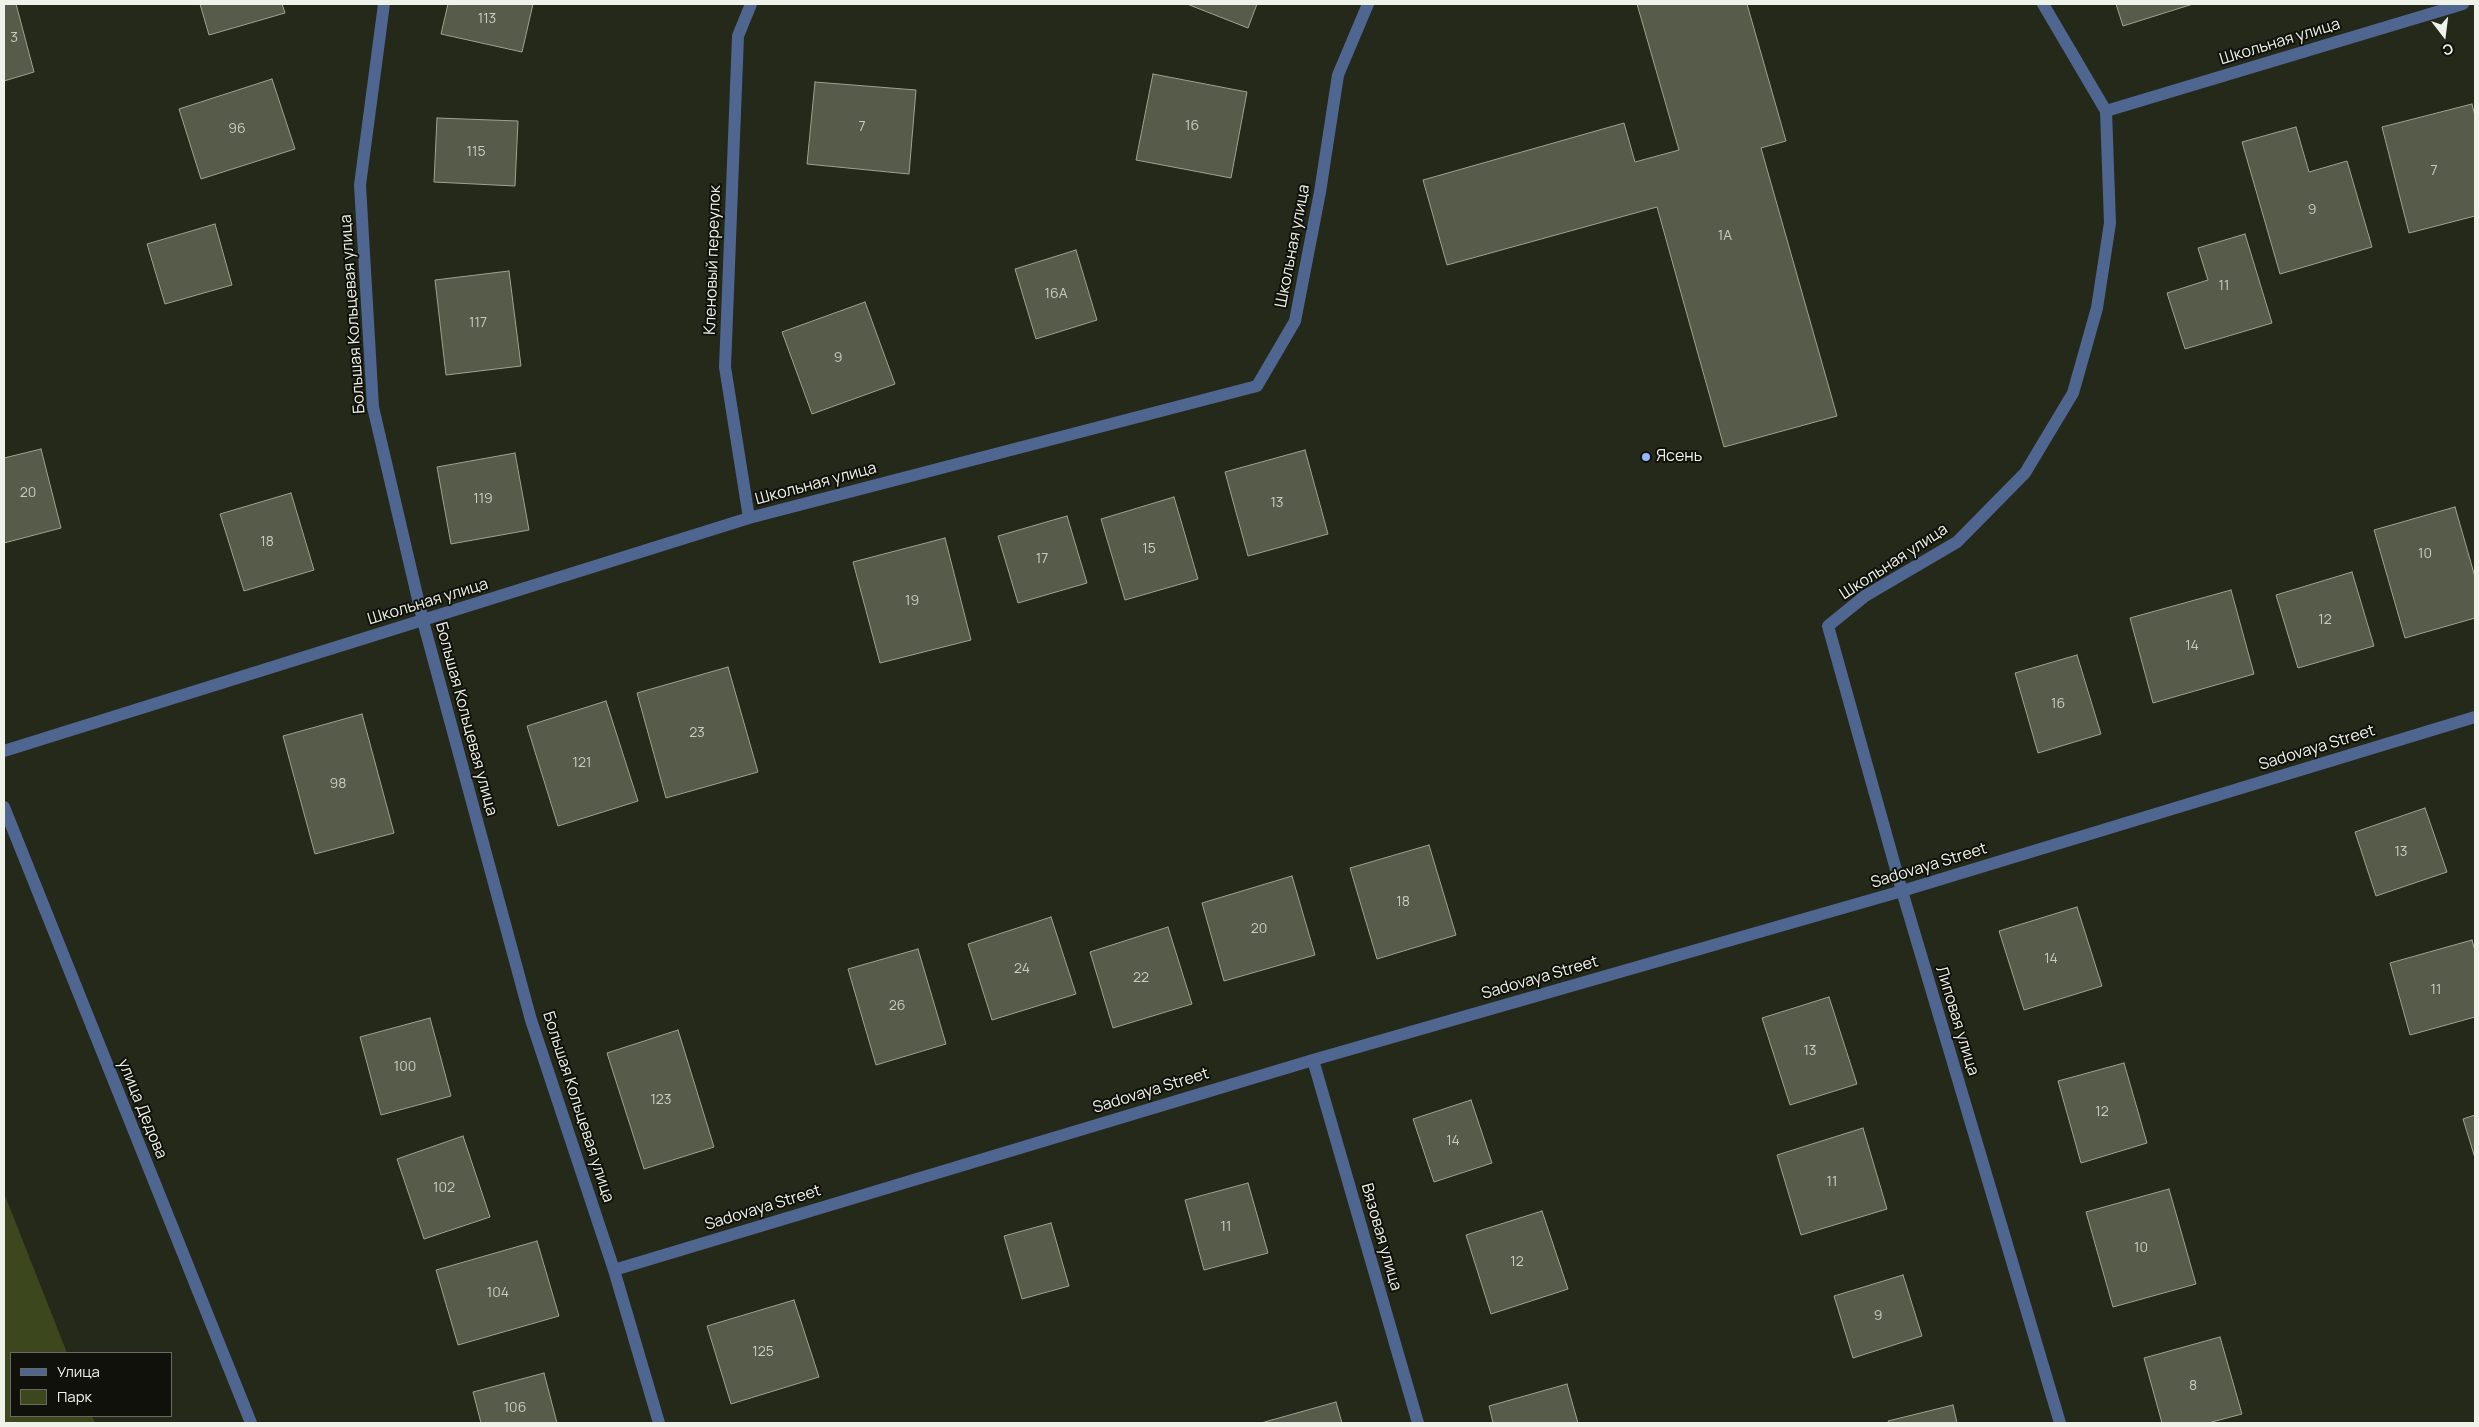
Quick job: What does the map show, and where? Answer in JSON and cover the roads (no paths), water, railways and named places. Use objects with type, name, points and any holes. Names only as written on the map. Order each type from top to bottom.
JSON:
[{"type":"street","name":"Большая Кольцевая улица","points":[[384,4],[360,185],[373,406],[423,620],[531,1020],[614,1270],[659,1423]]},
{"type":"street","name":"Кленовый переулок","points":[[749,518],[725,367],[738,36],[751,4]]},
{"type":"street","name":"Школьная улица","points":[[4,751],[749,518],[1257,386],[1295,322],[1320,192],[1338,75],[1368,4]]},
{"type":"street","name":"Школьная улица","points":[[1828,626],[1865,596],[1957,542],[2025,474],[2073,393],[2097,308],[2110,223],[2106,111],[2043,4]]},
{"type":"street","name":"Школьная улица","points":[[2106,111],[2463,4]]},
{"type":"street","name":"Липовая улица","points":[[1828,626],[1902,891],[2060,1423]]},
{"type":"street","name":"Sadovaya Street","points":[[614,1270],[1313,1060],[1902,891],[2475,717]]},
{"type":"street","name":"улица Дедова","points":[[4,807],[251,1423]]},
{"type":"street","name":"Вязовая улица","points":[[1313,1060],[1418,1423]]},
{"type":"place","name":"Ясень","points":[[1646,457]]}]
